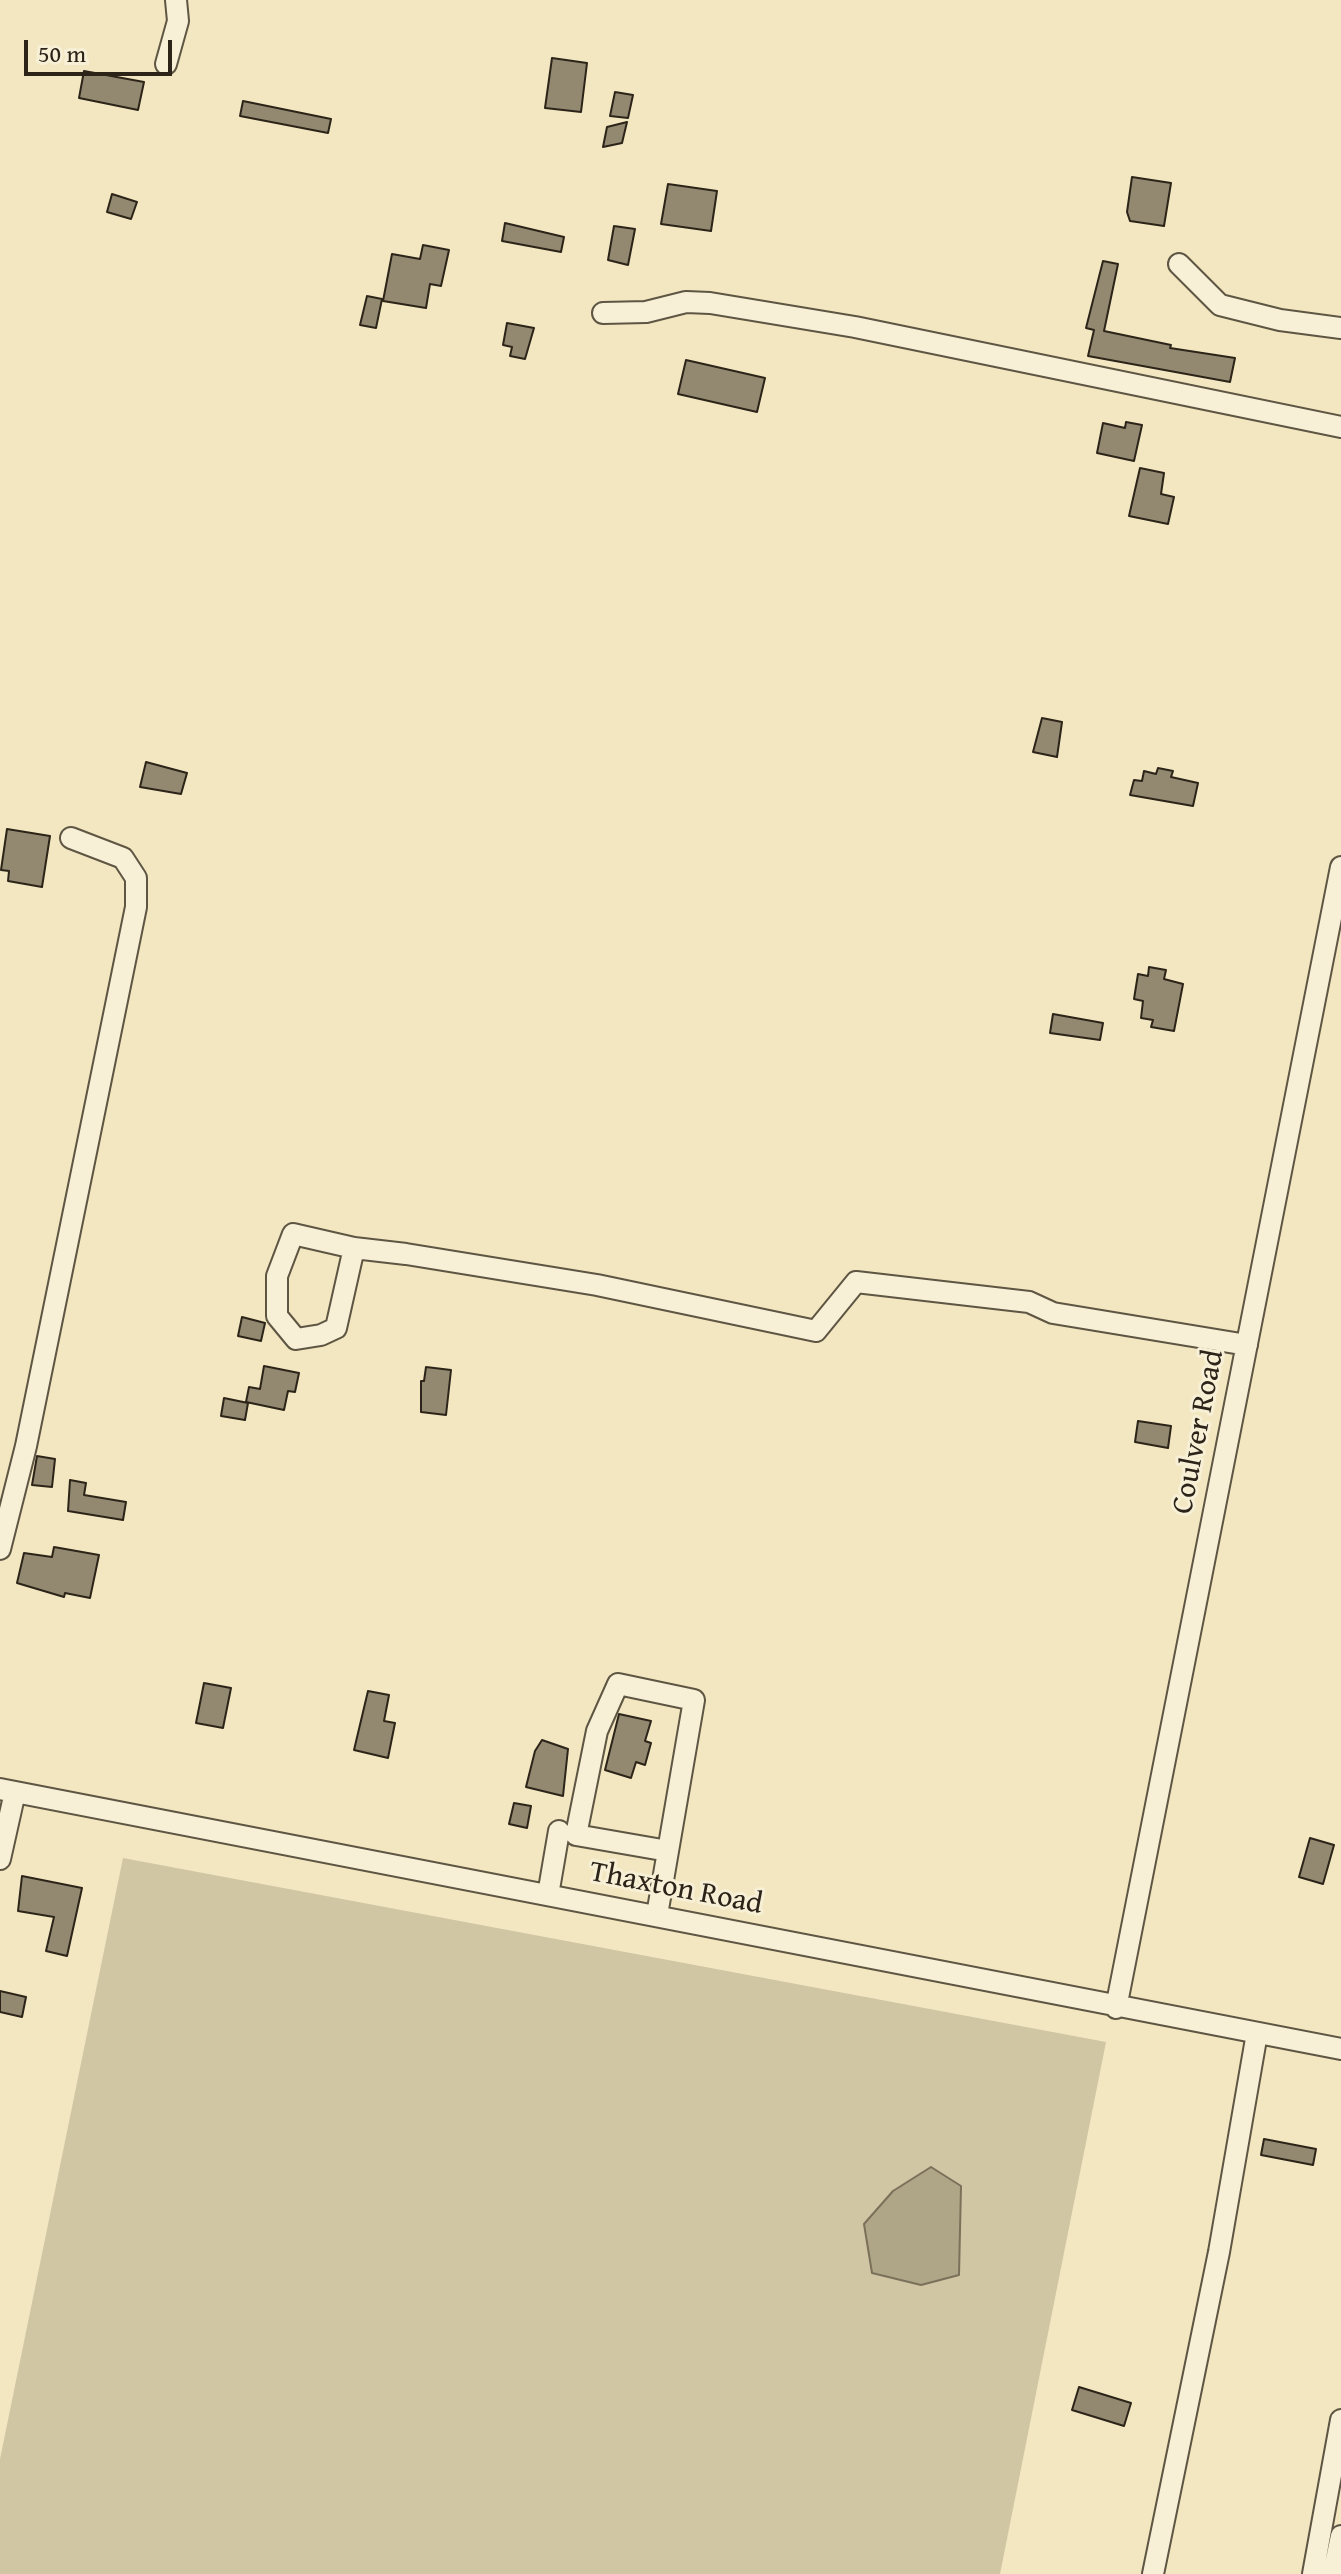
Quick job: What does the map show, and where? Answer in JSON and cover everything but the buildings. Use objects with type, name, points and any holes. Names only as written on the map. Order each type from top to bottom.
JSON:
[{"type":"street","points":[[166,64],[178,21],[176,0]]},
{"type":"street","points":[[1179,264],[1220,305],[1280,320],[1341,328]]},
{"type":"street","points":[[603,313],[646,312],[686,302],[710,303],[855,327],[1341,427]]},
{"type":"street","points":[[0,1549],[26,1446],[136,907],[136,878],[123,858],[71,838]]},
{"type":"street","name":"Coulver Road","points":[[1116,2008],[1341,867]]},
{"type":"street","points":[[354,1248],[336,1328],[321,1335],[296,1339],[277,1316],[277,1276],[293,1234],[354,1248],[597,1285],[816,1331],[856,1282],[1029,1302],[1053,1313],[1247,1345]]},
{"type":"street","points":[[548,1895],[597,1731],[618,1684],[694,1700],[657,1915]]},
{"type":"street","points":[[0,1859],[8,1791]]},
{"type":"street","name":"Thaxton Road","points":[[8,1791],[657,1915],[1116,2008],[1341,2049]]},
{"type":"street","points":[[539,1826],[668,1851]]},
{"type":"street","points":[[1153,2574],[1219,2252],[1257,2033]]},
{"type":"street","points":[[1313,2574],[1341,2420]]},
{"type":"street","points":[[1333,2574],[1341,2536]]},
{"type":"shaded area","points":[[123,1858],[1106,2042],[1000,2574],[0,2574],[0,2459]]},
{"type":"shaded area","points":[[931,2167],[961,2186],[959,2275],[921,2285],[872,2273],[864,2224],[893,2191]]}]
